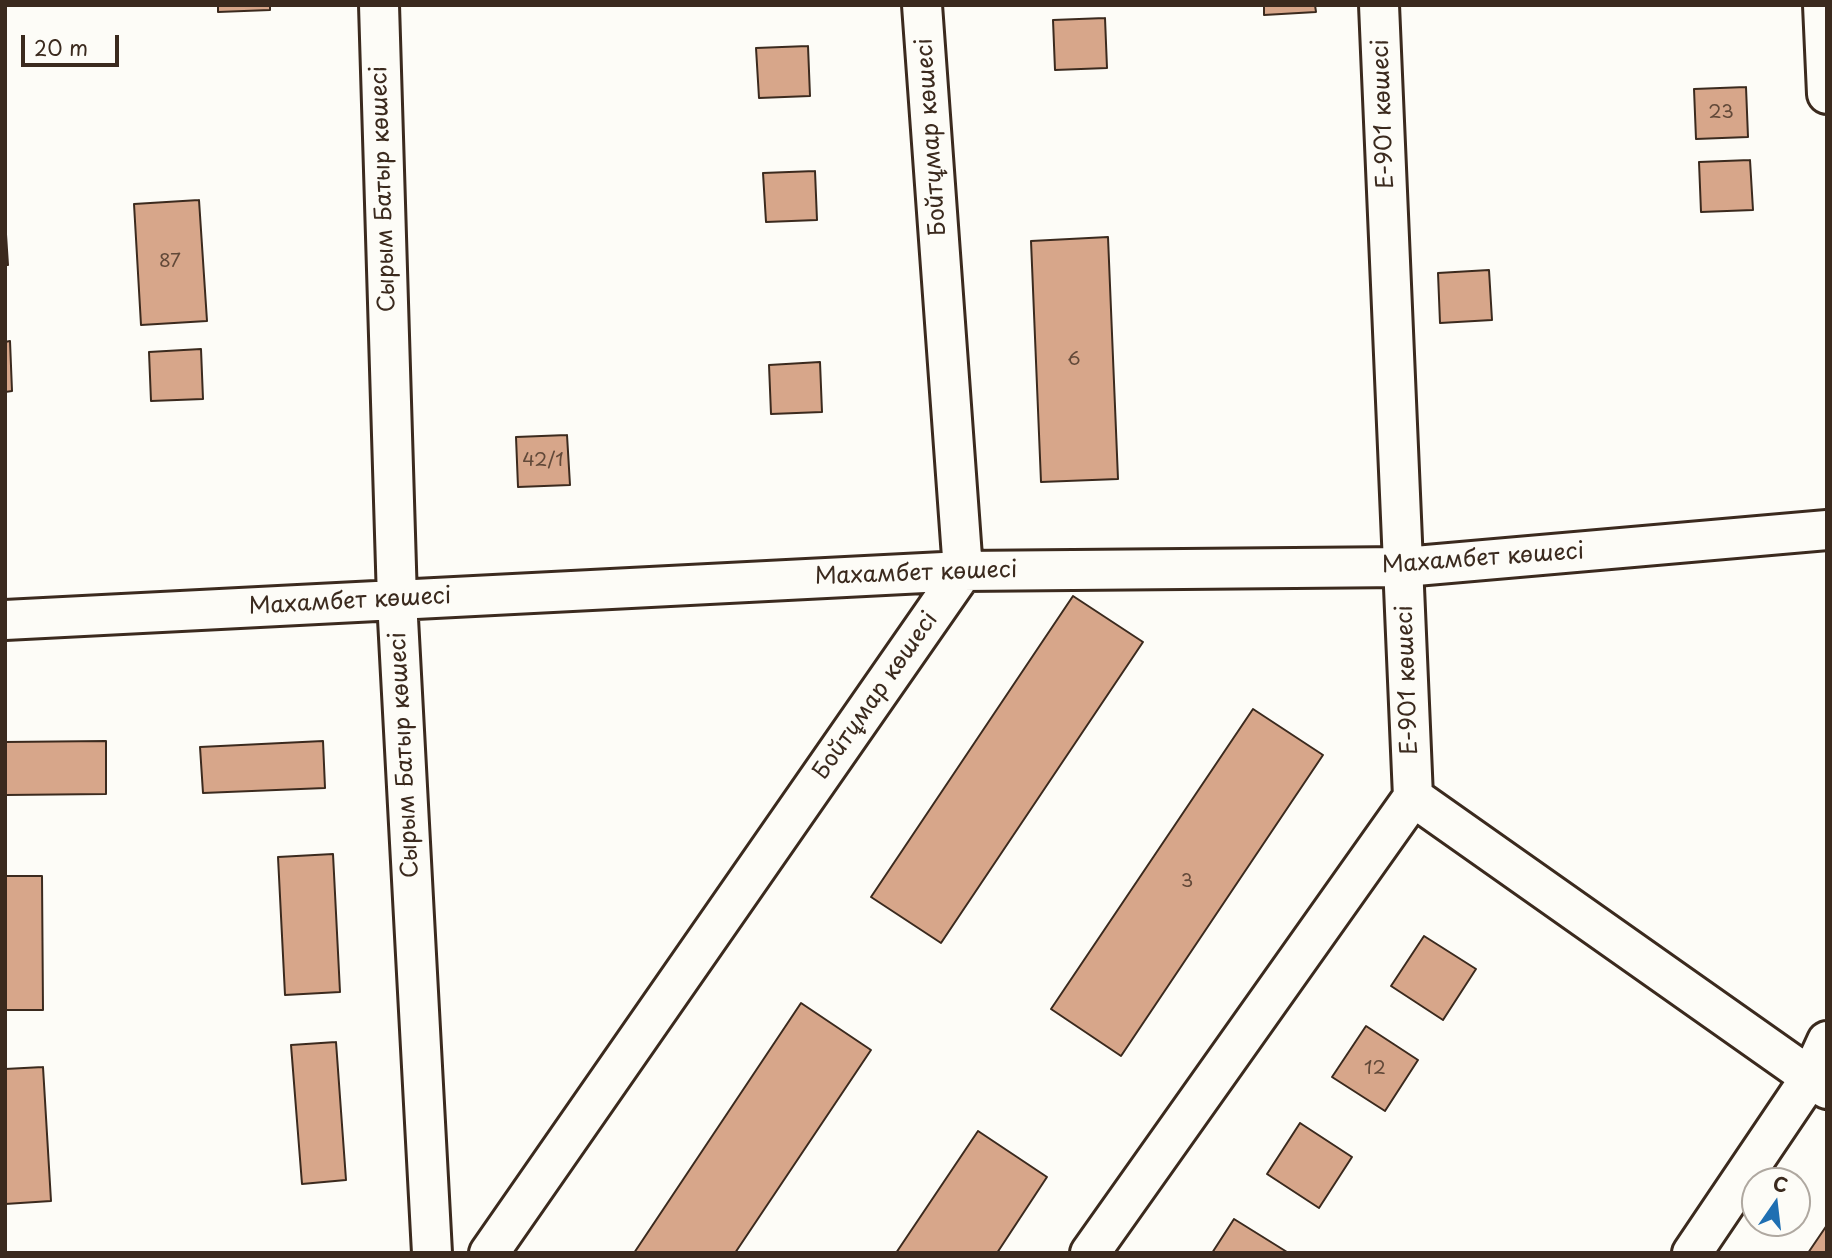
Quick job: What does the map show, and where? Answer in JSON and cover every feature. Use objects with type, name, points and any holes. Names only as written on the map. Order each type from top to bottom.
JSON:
[{"type":"street","name":"Сырым Батыр көшесі","points":[[379,5],[397,600],[432,1253]]},
{"type":"street","name":"Бойтұмар көшесі","points":[[489,1253],[963,571],[922,5]]},
{"type":"street","name":"Е-901 көшесі","points":[[1379,5],[1413,797]]},
{"type":"street","points":[[1823,5],[1827,94]]},
{"type":"street","name":"Махамбет көшесі","points":[[5,620],[963,571],[1404,567],[1827,530]]},
{"type":"street","points":[[1090,1253],[1413,797],[1819,1084]]},
{"type":"street","points":[[1692,1253],[1819,1084],[1827,1041]]},
{"type":"building","points":[[218,5],[270,5],[270,10],[218,12]]},
{"type":"building","points":[[1264,5],[1315,5],[1316,12],[1264,15]]},
{"type":"building","points":[[1105,18],[1107,68],[1055,70],[1053,20]]},
{"type":"building","points":[[808,46],[810,96],[759,98],[756,48]]},
{"type":"building","points":[[1746,87],[1748,137],[1696,139],[1694,89]]},
{"type":"building","points":[[1750,160],[1753,210],[1701,212],[1699,162]]},
{"type":"building","points":[[815,171],[817,220],[766,222],[763,173]]},
{"type":"building","points":[[199,200],[207,321],[141,325],[134,204]]},
{"type":"building","points":[[5,219],[8,265],[5,265]]},
{"type":"building","points":[[1108,237],[1118,479],[1041,482],[1031,241]]},
{"type":"building","points":[[1489,270],[1492,320],[1440,323],[1438,273]]},
{"type":"building","points":[[10,341],[12,391],[5,392],[5,342]]},
{"type":"building","points":[[201,349],[203,399],[151,401],[149,352]]},
{"type":"building","points":[[820,362],[822,412],[771,414],[769,365]]},
{"type":"building","points":[[567,435],[570,485],[518,487],[516,437]]},
{"type":"building","points":[[1073,596],[1143,642],[941,943],[871,897]]},
{"type":"building","points":[[1253,709],[1323,755],[1121,1056],[1051,1009]]},
{"type":"building","points":[[106,741],[106,794],[5,795],[5,742]]},
{"type":"building","points":[[323,741],[325,788],[203,793],[200,747]]},
{"type":"building","points":[[333,854],[340,992],[285,995],[278,857]]},
{"type":"building","points":[[5,876],[42,876],[43,1010],[5,1010]]},
{"type":"building","points":[[1424,936],[1476,969],[1443,1020],[1391,986]]},
{"type":"building","points":[[801,1003],[871,1050],[735,1253],[634,1253]]},
{"type":"building","points":[[1366,1026],[1418,1060],[1385,1111],[1332,1077]]},
{"type":"building","points":[[336,1042],[346,1180],[302,1184],[291,1045]]},
{"type":"building","points":[[43,1067],[51,1201],[5,1204],[5,1069]]},
{"type":"building","points":[[1300,1123],[1352,1157],[1319,1208],[1267,1174]]},
{"type":"building","points":[[978,1131],[1047,1177],[997,1253],[896,1253]]},
{"type":"building","points":[[1234,1219],[1287,1252],[1212,1253]]},
{"type":"building","points":[[1827,1225],[1827,1253],[1808,1253]]}]
